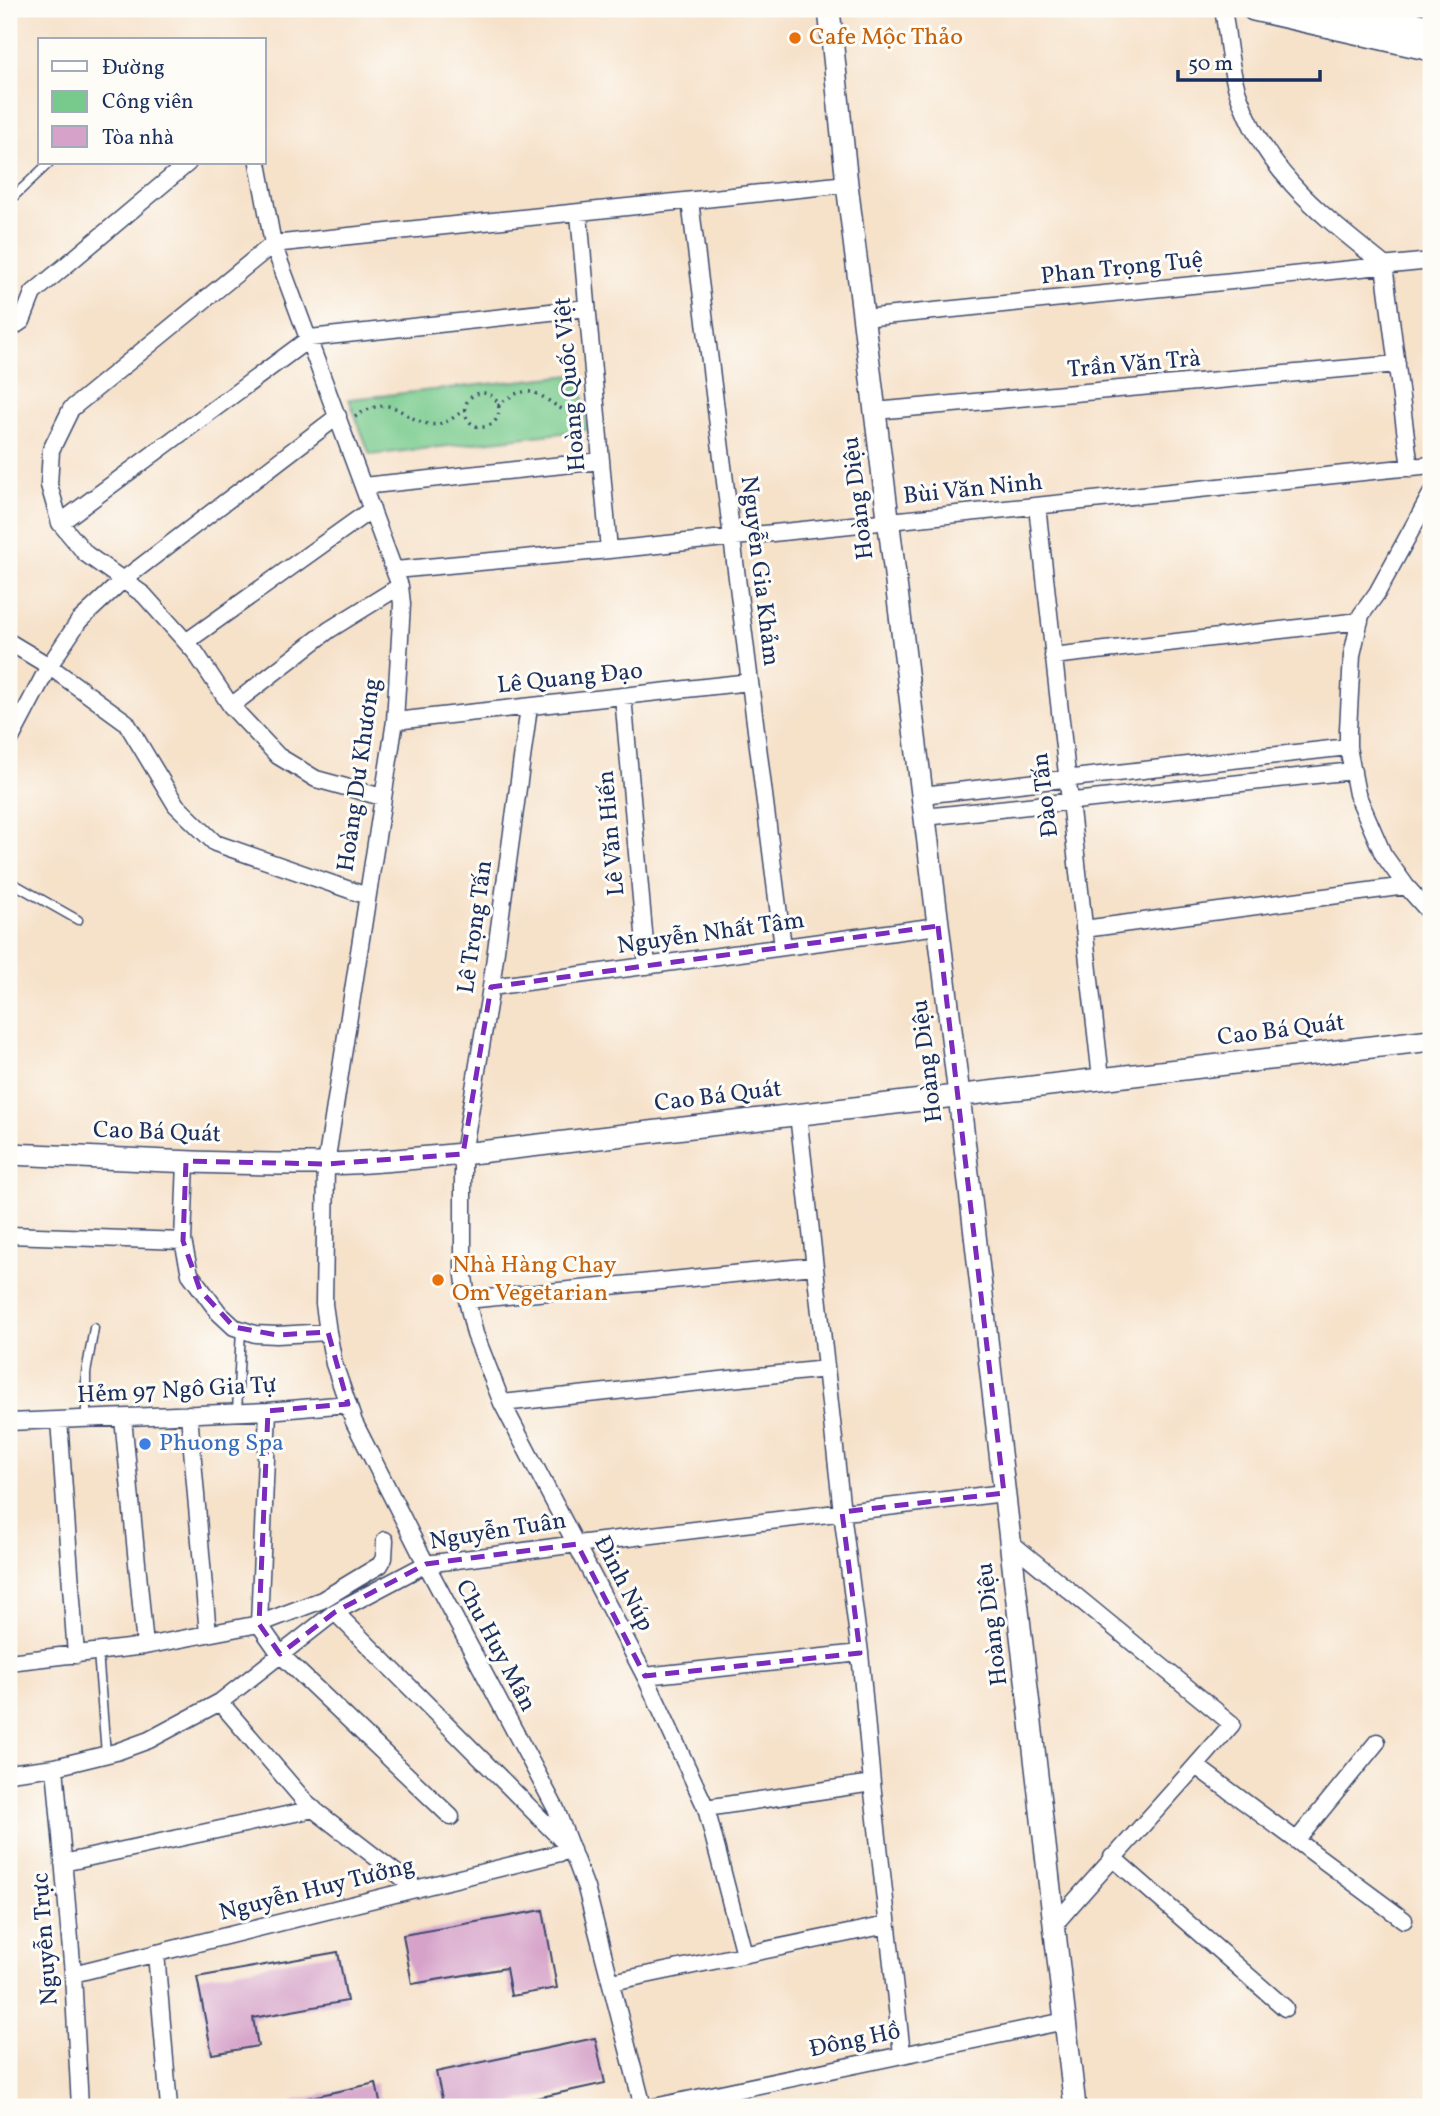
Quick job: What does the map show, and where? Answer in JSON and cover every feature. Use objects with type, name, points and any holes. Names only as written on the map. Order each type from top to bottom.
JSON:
[{"type":"main road","points":[[1254,9],[1431,49]]},
{"type":"main road","points":[[1349,9],[1431,28]]},
{"type":"street","name":"Hoàng Diệu","points":[[829,9],[1075,2107]]},
{"type":"street","points":[[1223,9],[1237,90],[1252,128],[1266,153],[1311,205],[1384,265],[1410,468]]},
{"type":"street","points":[[9,330],[22,321],[33,293],[187,164]]},
{"type":"street","name":"Hoàng Dư Khương","points":[[258,164],[273,244],[400,586],[402,604],[395,721],[326,1164]]},
{"type":"street","points":[[382,797],[316,779],[278,756],[231,706],[186,642],[144,595],[86,554],[60,523],[49,485],[51,450],[71,409],[273,244],[848,184]]},
{"type":"street","name":"Nguyễn Gia Khảm","points":[[690,201],[783,947]]},
{"type":"street","name":"Hoàng Quốc Việt","points":[[579,214],[609,550]]},
{"type":"street","name":"Phan Trọng Tuệ","points":[[864,317],[1431,261]]},
{"type":"street","points":[[60,523],[310,338],[587,308]]},
{"type":"street","name":"Trần Văn Trà","points":[[875,411],[1397,364]]},
{"type":"street","points":[[9,742],[49,666],[79,621],[123,580],[340,421]]},
{"type":"street","points":[[363,486],[601,461]]},
{"type":"street","name":"Bùi Văn Ninh","points":[[394,570],[1431,465]]},
{"type":"street","points":[[1431,494],[1360,621],[1352,655],[1348,747],[1357,794],[1383,854],[1431,914]]},
{"type":"street","name":"Đào Tấn","points":[[1037,506],[1101,1078]]},
{"type":"street","points":[[186,642],[372,509]]},
{"type":"street","points":[[231,706],[329,630],[400,586]]},
{"type":"street","points":[[1053,656],[1360,621]]},
{"type":"street","points":[[9,642],[49,666],[126,722],[176,805],[215,843],[367,896]]},
{"type":"street","name":"Lê Quang Đạo","points":[[395,721],[750,682]]},
{"type":"street","name":"Lê Văn Hiến","points":[[622,696],[647,966]]},
{"type":"street","name":"Lê Trọng Tấn","points":[[463,1154],[491,988],[529,707]]},
{"type":"street","points":[[922,795],[1348,747]]},
{"type":"street","points":[[925,817],[1353,771]]},
{"type":"street","points":[[1084,929],[1406,886]]},
{"type":"street","name":"Nguyễn Nhất Tâm","points":[[491,988],[938,926]]},
{"type":"street","name":"Cao Bá Quát","points":[[9,1154],[326,1164],[463,1154],[1431,1040]]},
{"type":"street","points":[[798,1114],[860,1653],[902,2054]]},
{"type":"street","name":"Đinh Núp","points":[[463,1154],[463,1268],[475,1334],[502,1403],[645,1676],[706,1808],[744,1954]]},
{"type":"street","points":[[186,1161],[183,1241],[190,1274],[200,1290],[234,1327],[255,1334],[328,1332]]},
{"type":"street","name":"Chu Huy Mân","points":[[326,1164],[324,1304],[334,1364],[354,1422],[556,1809],[586,1888],[643,2107]]},
{"type":"street","points":[[9,1235],[183,1241]]},
{"type":"street","points":[[467,1300],[814,1266]]},
{"type":"street","points":[[502,1403],[826,1369]]},
{"type":"street","name":"Hẻm 97 Ngô Gia Tự","points":[[9,1422],[237,1412],[348,1404]]},
{"type":"street","points":[[268,1410],[259,1624],[280,1654],[451,1817]]},
{"type":"street","points":[[189,1414],[208,1634]]},
{"type":"street","points":[[123,1418],[145,1646]]},
{"type":"street","points":[[60,1420],[75,1655]]},
{"type":"street","name":"Nguyễn Tuân","points":[[9,1773],[55,1767],[149,1740],[220,1702],[335,1612],[426,1564],[1004,1493]]},
{"type":"street","points":[[9,1662],[12,1664],[145,1646],[259,1624],[322,1600],[380,1565],[384,1558],[385,1540]]},
{"type":"street","points":[[1010,1542],[1232,1724],[1144,1827],[1112,1857],[1054,1925]]},
{"type":"street","points":[[335,1612],[572,1850]]},
{"type":"street","points":[[645,1676],[860,1653]]},
{"type":"street","points":[[220,1702],[314,1809],[417,1889]]},
{"type":"street","points":[[1297,1840],[1377,1742]]},
{"type":"street","points":[[1196,1766],[1404,1920]]},
{"type":"street","name":"Nguyễn Trực","points":[[55,1767],[73,1974],[80,2107]]},
{"type":"street","points":[[706,1808],[872,1783]]},
{"type":"street","points":[[64,1863],[314,1809]]},
{"type":"street","name":"Nguyễn Huy Tưởng","points":[[73,1974],[572,1850]]},
{"type":"street","points":[[1112,1857],[1285,2008]]},
{"type":"street","points":[[612,1982],[887,1925]]},
{"type":"street","points":[[156,1953],[169,2107]]},
{"type":"street","name":"Đông Hồ","points":[[654,2107],[1065,2021]]},
{"type":"lane","points":[[9,201],[48,164]]},
{"type":"lane","points":[[9,881],[78,920]]},
{"type":"lane","points":[[86,1419],[86,1373],[94,1328]]},
{"type":"lane","points":[[237,1412],[241,1329]]},
{"type":"lane","points":[[98,1652],[106,1754]]},
{"type":"path","points":[[498,406],[516,394],[526,393],[544,396],[566,411],[574,413],[581,413],[596,402]]},
{"type":"path","points":[[340,421],[376,406],[387,405],[422,423],[431,425],[447,422],[465,409],[471,397],[481,394],[492,397],[498,406],[497,417],[484,427],[470,422],[465,409]]},
{"type":"highlighted area","points":[[938,926],[1004,1493],[842,1512],[860,1653],[645,1676],[577,1544],[426,1564],[335,1612],[280,1654],[259,1624],[268,1411],[348,1404],[328,1332],[277,1335],[234,1327],[200,1290],[183,1241],[186,1161],[326,1164],[463,1154],[491,987]]},
{"type":"green space","points":[[581,374],[587,430],[370,455],[349,399]]},
{"type":"building","points":[[543,1910],[557,1988],[511,1996],[506,1968],[412,1984],[403,1935]]},
{"type":"building","points":[[338,1952],[347,2001],[253,2018],[258,2046],[212,2054],[197,1977]]},
{"type":"building","points":[[595,2038],[605,2083],[496,2107],[444,2107],[436,2072]]},
{"type":"building","points":[[376,2083],[381,2107],[294,2107],[293,2101]]},
{"type":"place","name":"Cafe Mộc Thảo","points":[[795,38]]},
{"type":"place","name":"Nhà Hàng Chay Om Vegetarian","points":[[438,1280]]},
{"type":"place","name":"Phuong Spa","points":[[145,1444]]}]
